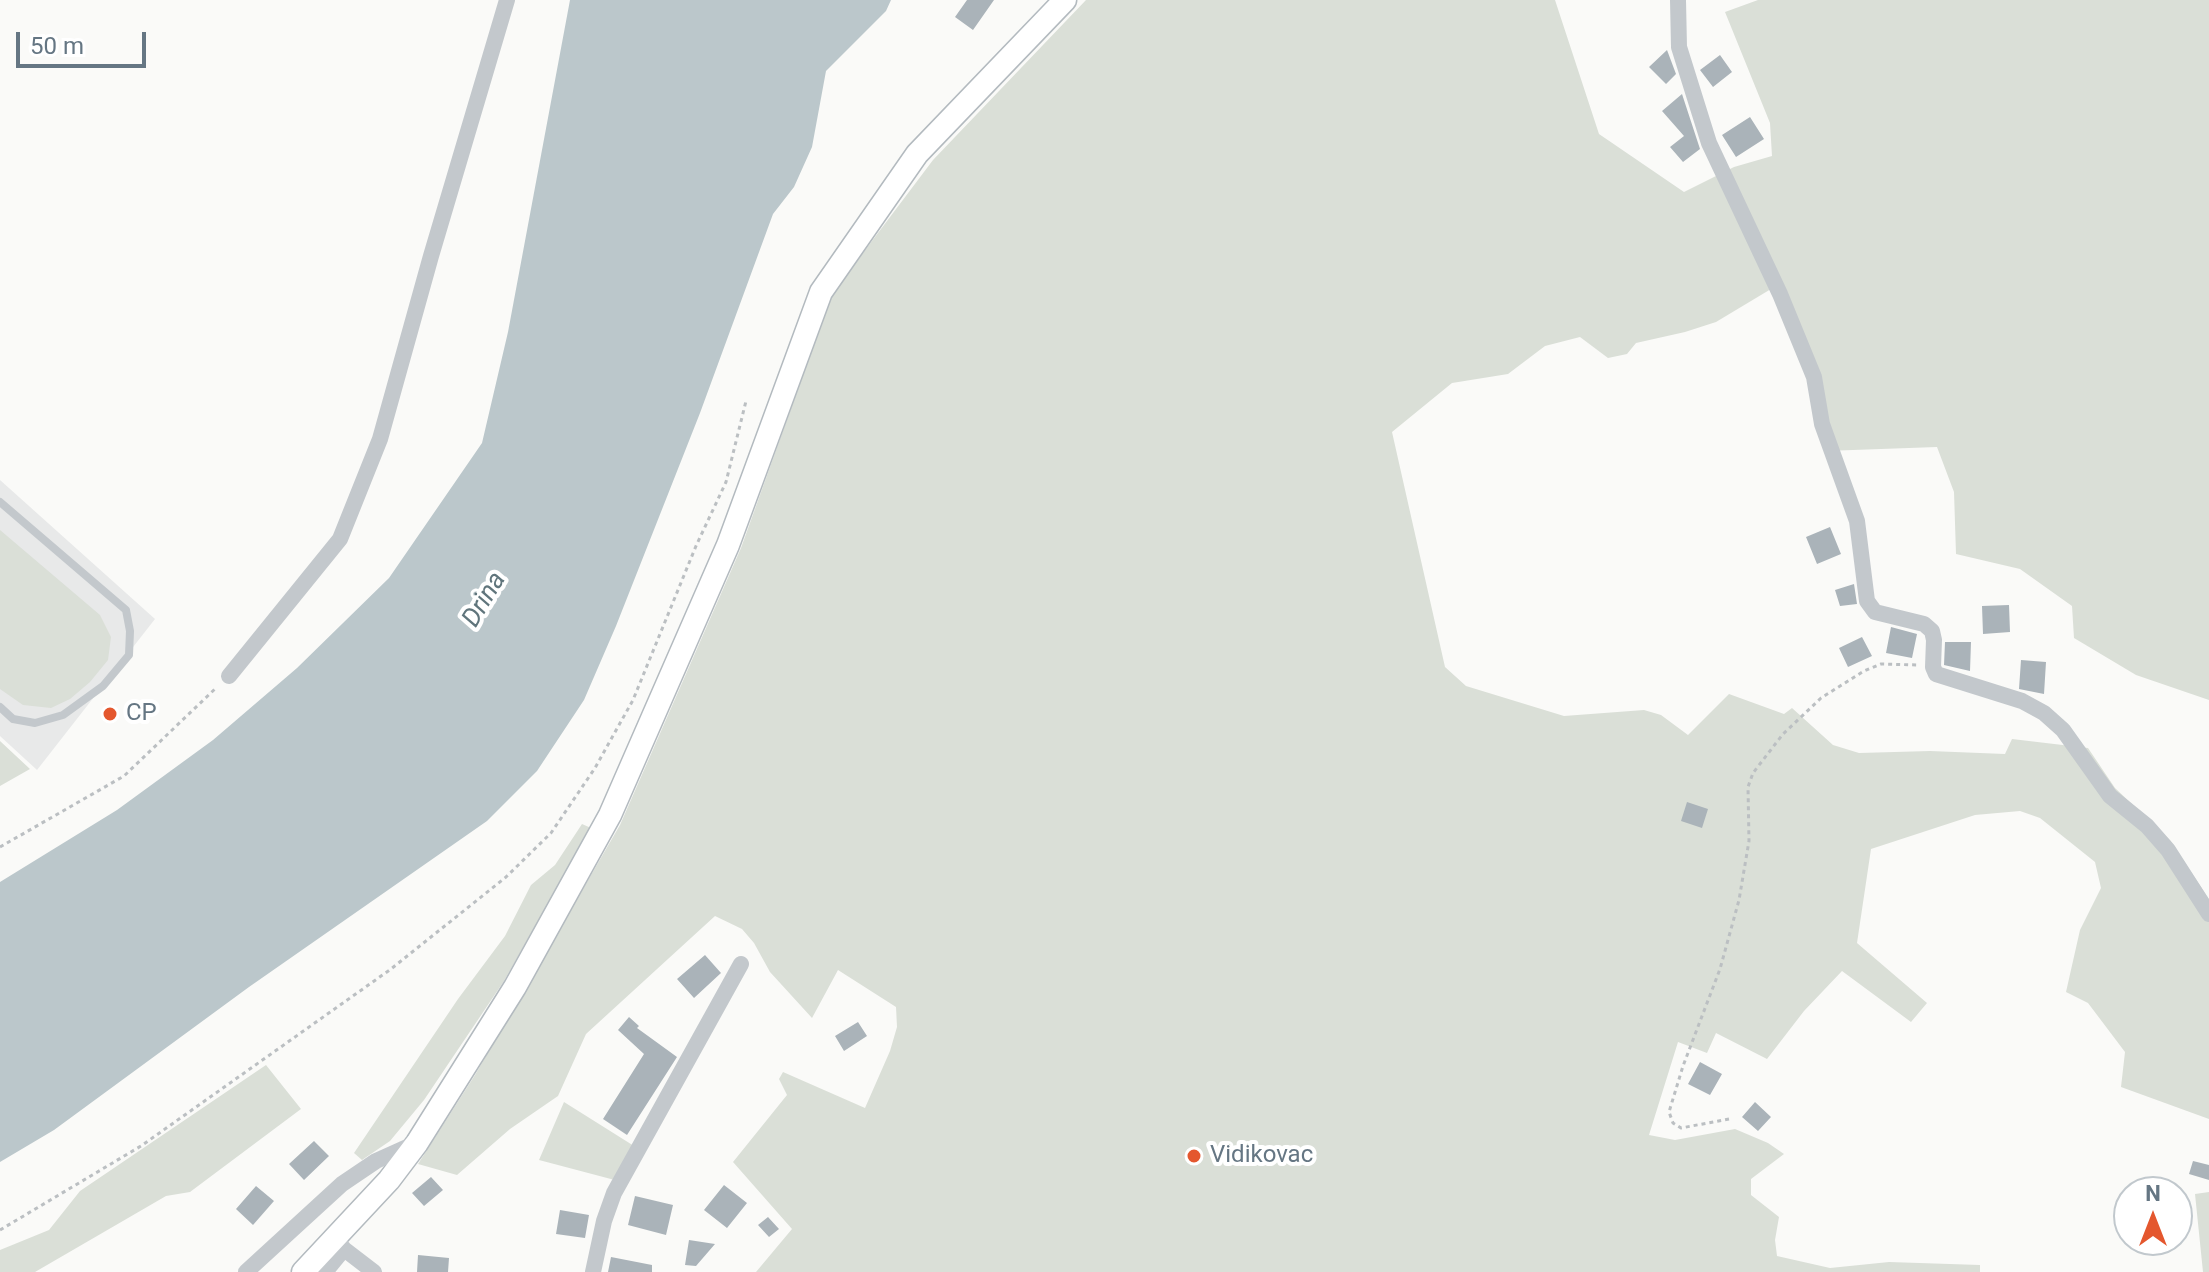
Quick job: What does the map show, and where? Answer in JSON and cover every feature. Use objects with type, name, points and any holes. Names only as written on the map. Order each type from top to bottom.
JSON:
[{"type":"street","points":[[229,676],[340,539],[380,439],[507,0]]},
{"type":"street","points":[[325,1272],[339,1243],[417,1143],[515,987],[610,815],[728,545],[821,292],[917,154],[1065,0]]},
{"type":"street","points":[[1678,0],[1679,47],[1709,143],[1780,294],[1814,377],[1822,424],[1857,521],[1867,601],[1875,612],[1924,624],[1932,631],[1936,674],[2022,701],[2044,713],[2063,730],[2110,796],[2147,826],[2168,850],[2209,914]]},
{"type":"street","points":[[593,1272],[604,1221],[614,1193],[741,964]]},
{"type":"street","points":[[246,1272],[342,1184],[376,1161],[417,1143]]},
{"type":"street","points":[[303,1272],[339,1243]]},
{"type":"street","points":[[339,1243],[374,1272]]},
{"type":"lane","points":[[0,502],[126,610],[130,631],[129,655],[103,686],[63,715],[35,723],[13,719],[0,707]]},
{"type":"path","points":[[0,1230],[141,1146],[391,969],[506,877],[551,833],[595,768],[633,700],[696,546],[726,482],[746,401]]},
{"type":"path","points":[[1729,1119],[1681,1128],[1673,1123],[1669,1112],[1720,969],[1739,900],[1749,841],[1748,787],[1753,773],[1783,734],[1821,698],[1864,671],[1881,664],[1933,667]]},
{"type":"path","points":[[0,847],[124,776],[229,676]]},
{"type":"shaded area","points":[[1086,0],[1555,0],[1599,134],[1684,192],[1734,167],[1772,156],[1770,123],[1725,12],[1758,0],[2209,0],[2209,700],[2136,675],[2074,638],[2072,606],[2020,569],[1956,554],[1954,492],[1937,447],[1825,451],[1808,379],[1771,289],[1716,322],[1636,343],[1627,354],[1608,358],[1580,337],[1545,346],[1508,374],[1452,383],[1392,432],[1445,667],[1466,686],[1564,716],[1644,710],[1661,715],[1688,735],[1729,694],[1784,714],[1792,708],[1833,745],[1859,753],[1930,751],[2005,754],[2012,739],[2088,748],[2115,788],[2170,840],[2209,899],[2209,1119],[2121,1087],[2125,1052],[2088,1003],[2066,992],[2080,930],[2101,888],[2095,862],[2040,818],[2020,811],[1975,815],[1871,849],[1857,943],[1927,1003],[1911,1022],[1842,971],[1804,1011],[1767,1059],[1716,1033],[1707,1053],[1678,1042],[1649,1135],[1675,1140],[1735,1129],[1768,1143],[1784,1154],[1751,1179],[1751,1195],[1779,1217],[1775,1240],[1777,1256],[1830,1268],[1889,1262],[1980,1265],[1980,1272],[756,1272],[792,1229],[733,1162],[787,1095],[779,1079],[783,1072],[865,1108],[890,1051],[897,1027],[896,1007],[838,970],[812,1018],[770,972],[754,943],[742,929],[715,916],[586,1034],[558,1096],[510,1129],[457,1175],[418,1164],[475,1075],[620,825],[741,548],[832,294],[933,160]]},
{"type":"shaded area","points":[[0,480],[155,619],[37,770],[0,736]]},
{"type":"shaded area","points":[[0,530],[100,615],[111,637],[108,660],[90,682],[70,699],[51,708],[23,705],[0,689]]},
{"type":"shaded area","points":[[0,741],[30,769],[0,786]]},
{"type":"shaded area","points":[[582,824],[591,828],[504,981],[424,1100],[390,1141],[362,1160],[354,1153],[458,999],[505,936],[531,885],[555,865]]},
{"type":"shaded area","points":[[266,1065],[301,1109],[190,1192],[166,1196],[35,1272],[0,1272],[0,1250],[49,1230],[80,1191]]},
{"type":"shaded area","points":[[564,1102],[642,1151],[626,1183],[539,1160]]},
{"type":"shaded area","points":[[2209,1192],[2209,1272],[2203,1272],[2195,1194]]},
{"type":"water","name":"Drina","points":[[570,0],[891,0],[886,11],[826,71],[812,147],[794,187],[773,214],[700,413],[616,626],[584,700],[537,771],[487,821],[249,987],[54,1130],[0,1162],[0,882],[117,810],[213,740],[297,668],[389,578],[482,443],[508,332]]},
{"type":"building","points":[[967,0],[994,0],[973,30],[955,17]]},
{"type":"building","points":[[1667,50],[1676,74],[1666,84],[1649,67]]},
{"type":"building","points":[[1720,55],[1732,72],[1713,87],[1700,70]]},
{"type":"building","points":[[1682,94],[1700,149],[1683,162],[1670,147],[1684,136],[1662,111]]},
{"type":"building","points":[[1750,117],[1764,139],[1736,157],[1722,135]]},
{"type":"building","points":[[1830,527],[1841,554],[1817,564],[1806,537]]},
{"type":"building","points":[[1854,584],[1857,604],[1840,606],[1835,590]]},
{"type":"building","points":[[2009,605],[2010,632],[1983,634],[1982,606]]},
{"type":"building","points":[[1891,627],[1917,634],[1912,658],[1886,653]]},
{"type":"building","points":[[1862,637],[1872,656],[1848,667],[1839,648]]},
{"type":"building","points":[[1945,642],[1971,642],[1970,671],[1944,665]]},
{"type":"building","points":[[2021,660],[2046,662],[2044,694],[2019,689]]},
{"type":"building","points":[[1687,802],[1708,809],[1702,828],[1681,821]]},
{"type":"building","points":[[705,955],[721,973],[694,998],[677,979]]},
{"type":"building","points":[[629,1017],[639,1026],[637,1028],[677,1057],[627,1135],[603,1119],[644,1054],[618,1030]]},
{"type":"building","points":[[858,1022],[867,1036],[844,1051],[835,1036]]},
{"type":"building","points":[[1700,1062],[1722,1074],[1710,1095],[1688,1084]]},
{"type":"building","points":[[1755,1102],[1771,1117],[1758,1131],[1742,1117]]},
{"type":"building","points":[[314,1141],[329,1156],[304,1180],[289,1164]]},
{"type":"building","points":[[2193,1161],[2209,1165],[2209,1180],[2189,1174]]},
{"type":"building","points":[[431,1177],[443,1190],[424,1206],[412,1193]]},
{"type":"building","points":[[724,1185],[747,1203],[727,1228],[704,1210]]},
{"type":"building","points":[[256,1186],[274,1201],[253,1225],[236,1209]]},
{"type":"building","points":[[635,1196],[673,1205],[666,1235],[628,1225]]},
{"type":"building","points":[[560,1210],[589,1215],[585,1238],[556,1234]]},
{"type":"building","points":[[768,1217],[779,1229],[769,1237],[758,1225]]},
{"type":"building","points":[[689,1240],[715,1244],[696,1266],[685,1265]]},
{"type":"building","points":[[418,1255],[449,1258],[448,1272],[417,1272]]},
{"type":"building","points":[[611,1257],[652,1265],[652,1272],[608,1272]]},
{"type":"place","name":"CP","points":[[110,714]]},
{"type":"place","name":"Vidikovac","points":[[1194,1156]]}]
